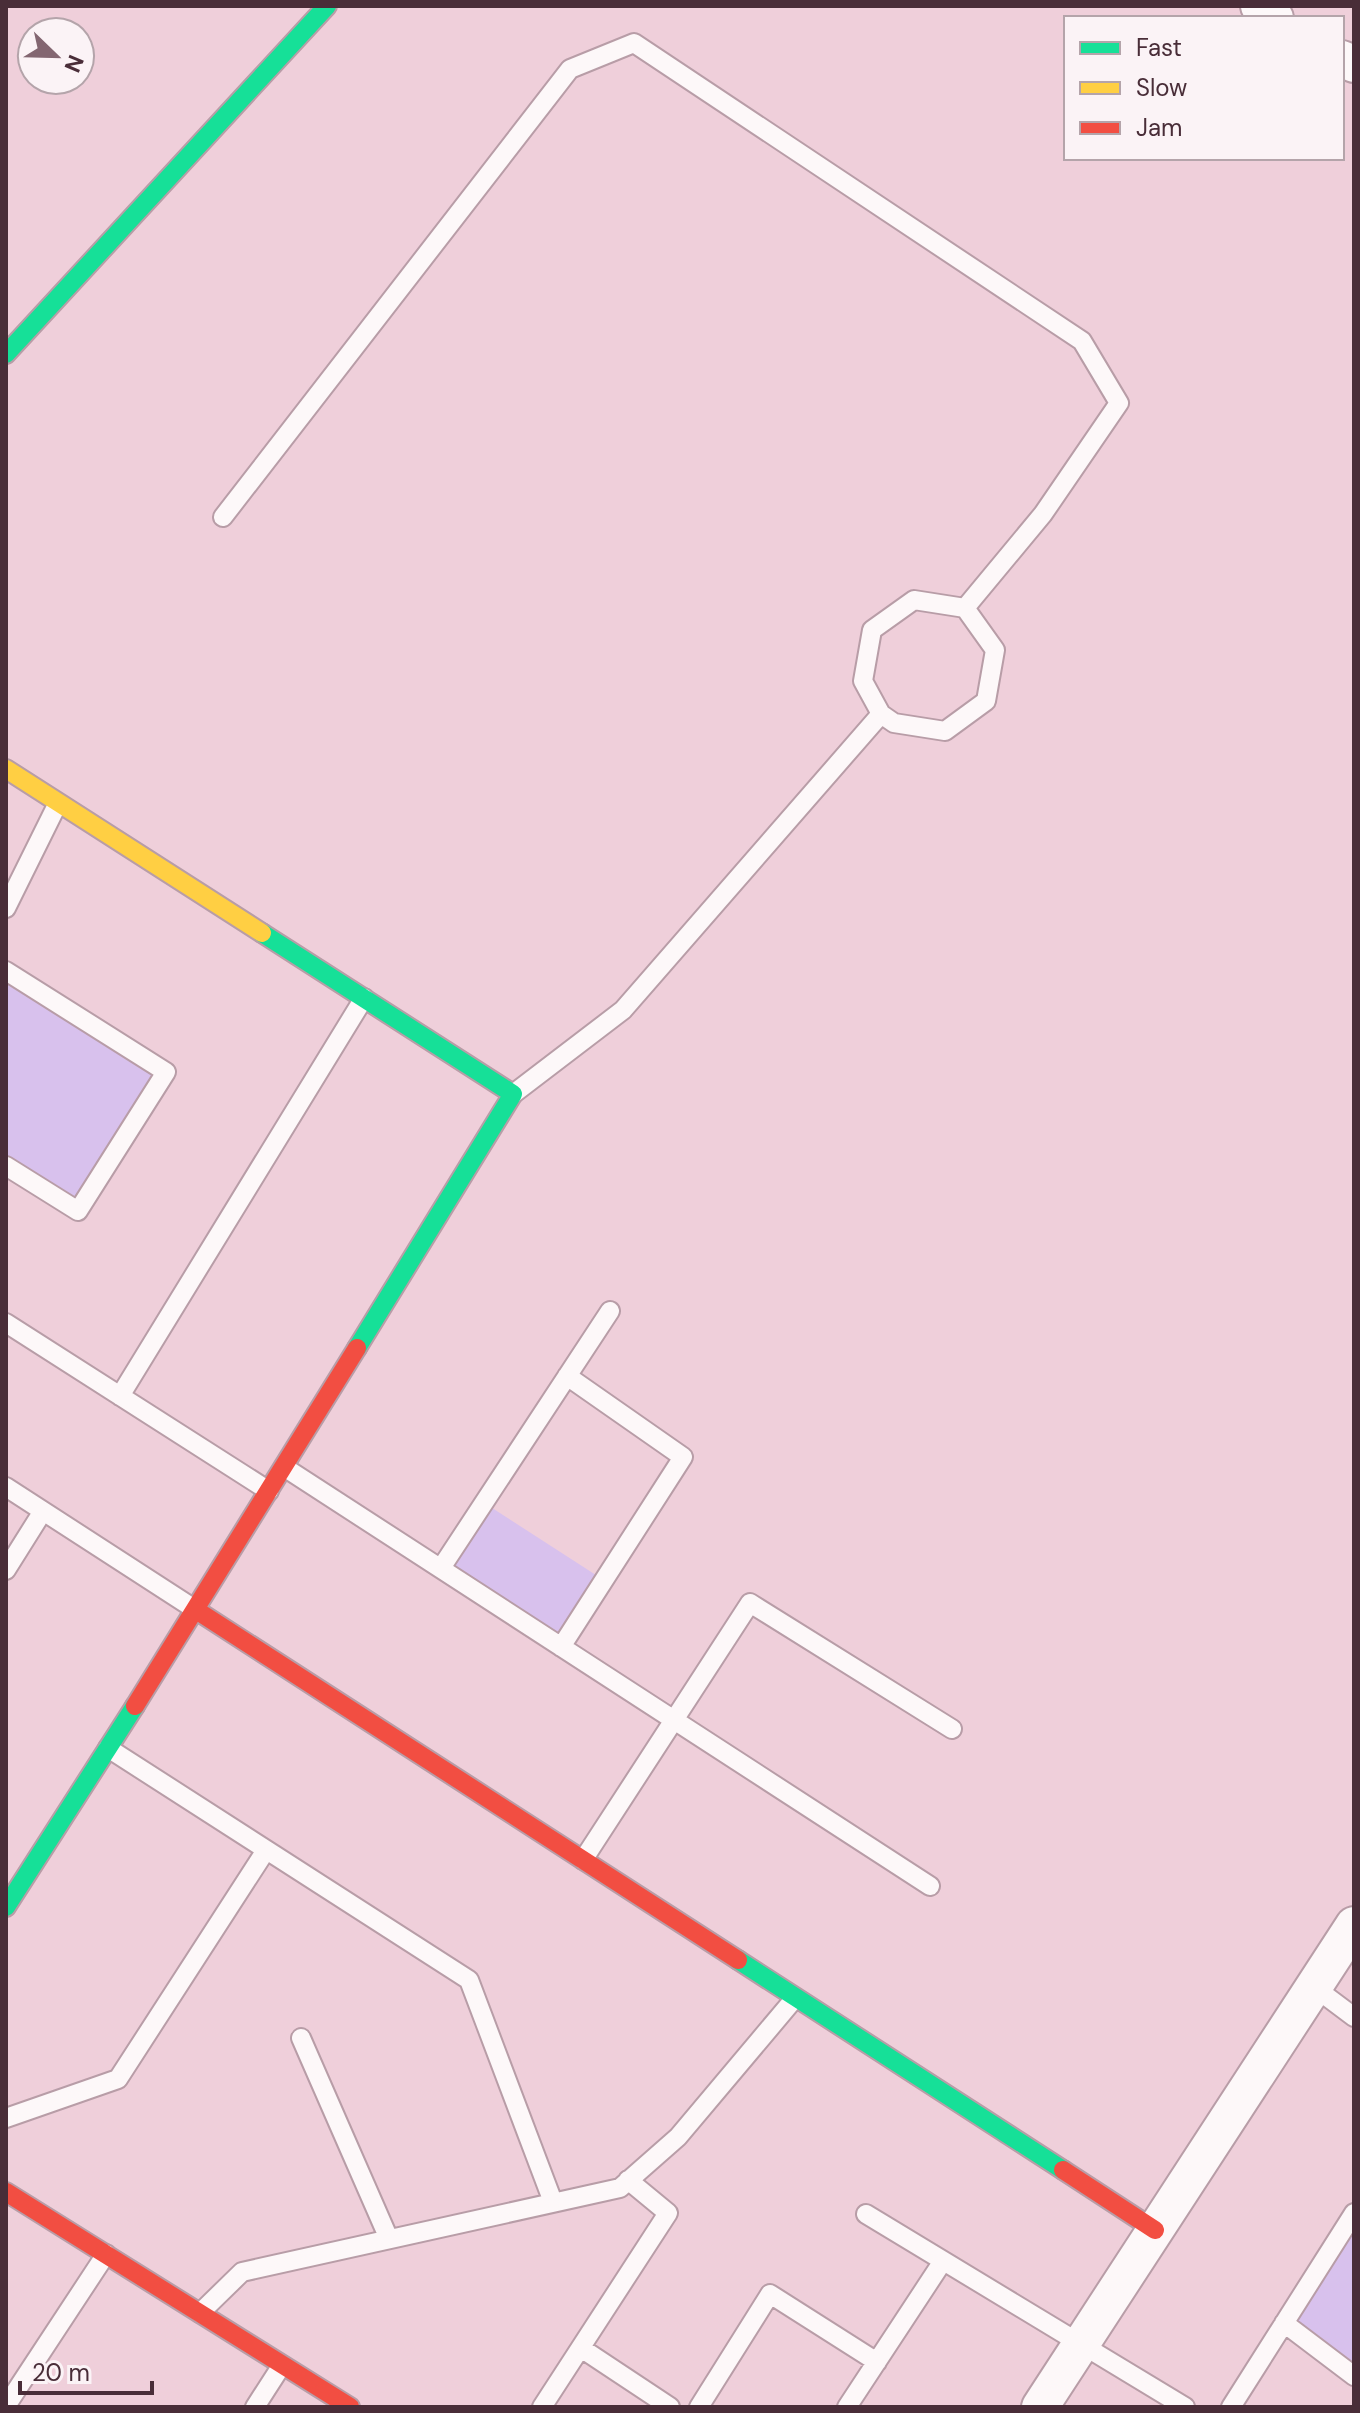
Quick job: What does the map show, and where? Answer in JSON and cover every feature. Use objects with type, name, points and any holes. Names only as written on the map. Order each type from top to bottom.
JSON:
[{"type":"street","points":[[6,354],[327,6]]},
{"type":"street","points":[[6,769],[513,1094],[196,1610],[6,1907]]},
{"type":"street","points":[[196,1610],[1155,2230]]},
{"type":"street","points":[[1040,2407],[1354,1925]]},
{"type":"street","points":[[6,2192],[350,2407]]},
{"type":"lane","points":[[223,517],[570,69],[634,43],[1082,341],[1119,403],[1043,514],[965,608]]},
{"type":"lane","points":[[914,600],[965,608],[995,650],[986,701],[945,731],[894,723],[881,714],[863,681],[872,630],[914,600]]},
{"type":"lane","points":[[513,1094],[623,1010],[881,714]]},
{"type":"lane","points":[[6,908],[58,802]]},
{"type":"lane","points":[[6,971],[166,1072],[78,1211],[6,1166]]},
{"type":"lane","points":[[120,1396],[364,998]]},
{"type":"lane","points":[[441,1568],[610,1311]]},
{"type":"lane","points":[[6,1323],[269,1491]]},
{"type":"lane","points":[[561,1647],[683,1457],[567,1376]]},
{"type":"lane","points":[[284,1467],[930,1886]]},
{"type":"lane","points":[[6,1487],[196,1610]]},
{"type":"lane","points":[[6,1570],[43,1511]]},
{"type":"lane","points":[[583,1860],[750,1603],[952,1729]]},
{"type":"lane","points":[[108,1748],[469,1980],[553,2202]]},
{"type":"lane","points":[[6,2118],[118,2079],[266,1850]]},
{"type":"lane","points":[[1314,1987],[1354,2017]]},
{"type":"lane","points":[[200,2313],[242,2272],[620,2188],[678,2137],[796,1997]]},
{"type":"lane","points":[[301,2038],[389,2239]]},
{"type":"lane","points":[[542,2407],[668,2213],[628,2180]]},
{"type":"lane","points":[[1231,2407],[1354,2213]]},
{"type":"lane","points":[[866,2214],[1185,2407]]},
{"type":"lane","points":[[10,2405],[106,2254]]},
{"type":"lane","points":[[847,2407],[943,2261]]},
{"type":"lane","points":[[699,2407],[770,2294],[877,2362]]},
{"type":"lane","points":[[1284,2323],[1354,2376]]},
{"type":"lane","points":[[581,2348],[670,2407]]},
{"type":"lane","points":[[255,2407],[282,2365]]},
{"type":"shaded area","points":[[6,977],[158,1073],[76,1203],[6,1159]]},
{"type":"shaded area","points":[[489,1506],[599,1577],[559,1640],[448,1566]]},
{"type":"shaded area","points":[[1354,2227],[1354,2369],[1293,2322]]},
{"type":"traffic: fast","points":[[6,354],[327,6]]},
{"type":"traffic: fast","points":[[262,933],[513,1094],[357,1348]]},
{"type":"traffic: fast","points":[[6,1907],[135,1706]]},
{"type":"traffic: fast","points":[[738,1960],[1063,2170]]},
{"type":"traffic: slow","points":[[6,769],[262,933]]},
{"type":"traffic: jam","points":[[135,1706],[357,1348]]},
{"type":"traffic: jam","points":[[196,1610],[738,1960]]},
{"type":"traffic: jam","points":[[1063,2170],[1155,2230]]},
{"type":"traffic: jam","points":[[6,2192],[350,2407]]}]
